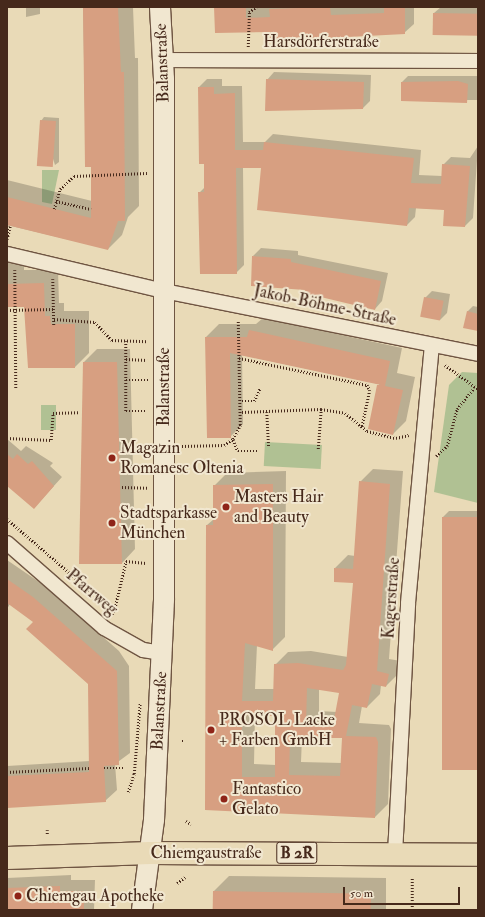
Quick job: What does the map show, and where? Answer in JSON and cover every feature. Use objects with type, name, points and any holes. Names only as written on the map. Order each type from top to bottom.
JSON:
[{"type":"main road","name":"Chiemgaustraße","points":[[7,858],[150,853],[478,855]]},
{"type":"street","name":"Balanstraße","points":[[142,910],[150,853],[162,653],[164,291],[163,60],[160,7]]},
{"type":"street","name":"Harsdörferstraße","points":[[163,60],[478,61]]},
{"type":"street","name":"Jakob-Böhme-Straße","points":[[11,255],[164,291],[432,346],[478,354]]},
{"type":"street","name":"Kagerstraße","points":[[395,854],[420,457],[432,346]]},
{"type":"street","name":"Pfarrweg","points":[[7,543],[104,628],[143,650],[162,653]]},
{"type":"path","points":[[248,38],[249,12],[256,7]]},
{"type":"path","points":[[54,209],[60,189],[74,176],[147,173]]},
{"type":"path","points":[[56,200],[91,209]]},
{"type":"path","points":[[7,241],[10,226]]},
{"type":"path","points":[[11,255],[15,310],[16,388]]},
{"type":"path","points":[[53,265],[54,326]]},
{"type":"path","points":[[7,310],[54,309]]},
{"type":"path","points":[[54,319],[95,322],[112,340],[148,341]]},
{"type":"path","points":[[238,326],[242,412],[233,440],[238,451],[259,451]]},
{"type":"path","points":[[126,341],[126,411],[148,411]]},
{"type":"path","points":[[432,346],[449,372],[478,389]]},
{"type":"path","points":[[239,358],[367,384],[370,390],[362,427]]},
{"type":"path","points":[[126,359],[148,360]]},
{"type":"path","points":[[126,380],[148,380]]},
{"type":"path","points":[[242,401],[254,401],[260,388]]},
{"type":"path","points":[[420,457],[435,456],[447,446],[457,409],[474,388]]},
{"type":"path","points":[[242,412],[321,409],[345,413],[362,427],[394,437]]},
{"type":"path","points":[[318,449],[321,409]]},
{"type":"path","points":[[7,438],[52,440],[53,413],[78,412]]},
{"type":"path","points":[[267,412],[269,446]]},
{"type":"path","points":[[182,446],[224,445],[233,440]]},
{"type":"path","points":[[122,466],[147,466]]},
{"type":"path","points":[[122,487],[147,488]]},
{"type":"path","points":[[7,519],[114,612]]},
{"type":"path","points":[[104,628],[114,612],[126,561],[146,563]]},
{"type":"path","points":[[128,792],[134,774],[141,694]]},
{"type":"path","points":[[7,772],[89,768]]},
{"type":"path","points":[[104,768],[125,768]]},
{"type":"path","points":[[186,821],[191,824]]},
{"type":"path","points":[[412,876],[412,910]]},
{"type":"path","points":[[177,883],[185,877]]},
{"type":"green space","points":[[42,170],[59,170],[52,204],[42,202]]},
{"type":"green space","points":[[462,372],[478,373],[478,503],[434,492],[449,385]]},
{"type":"green space","points":[[41,405],[56,405],[56,430],[41,430]]},
{"type":"green space","points":[[265,442],[322,445],[321,469],[264,466]]},
{"type":"building","points":[[83,7],[118,7],[121,72],[124,72],[125,221],[118,221],[108,250],[7,225],[7,197],[91,218],[91,167],[85,167]]},
{"type":"building","points":[[214,7],[246,7],[246,18],[270,17],[269,9],[330,7],[331,15],[384,13],[384,7],[405,7],[405,34],[270,41],[270,32],[215,33]]},
{"type":"building","points":[[433,13],[478,14],[478,36],[433,35]]},
{"type":"building","points":[[266,79],[364,82],[363,109],[265,111]]},
{"type":"building","points":[[458,81],[468,84],[467,103],[401,101],[401,82]]},
{"type":"building","points":[[198,87],[214,87],[214,94],[235,93],[235,150],[263,150],[264,142],[414,158],[411,183],[441,184],[442,164],[470,166],[465,227],[443,226],[444,210],[409,208],[407,226],[257,210],[261,168],[236,168],[237,274],[200,274],[198,192],[204,192],[204,164],[199,164]]},
{"type":"building","points":[[40,120],[56,121],[53,167],[37,166]]},
{"type":"building","points":[[252,256],[291,259],[291,262],[381,281],[375,310],[304,293],[305,290],[251,286]]},
{"type":"building","points":[[44,283],[45,316],[50,316],[51,324],[75,324],[75,368],[28,368],[24,307],[7,307],[7,284]]},
{"type":"building","points":[[424,297],[444,301],[440,320],[420,317]]},
{"type":"building","points":[[467,311],[478,314],[478,331],[463,328]]},
{"type":"building","points":[[249,330],[390,361],[385,386],[403,390],[393,435],[368,429],[377,385],[381,385],[230,353],[231,438],[207,438],[205,337],[247,337]]},
{"type":"building","points":[[83,362],[117,362],[122,564],[79,564]]},
{"type":"building","points":[[7,454],[13,459],[17,454],[28,464],[32,461],[54,486],[34,509],[7,486]]},
{"type":"building","points":[[359,481],[390,484],[377,671],[389,674],[386,687],[372,684],[367,708],[352,705],[346,736],[376,737],[378,742],[375,818],[205,810],[206,525],[213,525],[213,485],[273,484],[273,651],[245,643],[242,701],[273,701],[274,664],[298,663],[343,670],[346,665],[353,583],[334,582],[334,568],[353,569]],"holes":[[[307,688],[339,693],[333,725],[306,724]],[[242,715],[275,716],[275,777],[242,777]],[[290,738],[342,738],[340,776],[289,775]]]},
{"type":"building","points":[[442,517],[478,517],[478,770],[442,770]]},
{"type":"building","points":[[7,579],[33,597],[117,671],[119,765],[104,766],[106,802],[7,808],[7,776],[89,772],[88,684],[26,629],[33,622],[7,603]]},
{"type":"building","points":[[60,886],[60,891],[84,891],[84,910],[7,910],[7,888]]},
{"type":"building","points":[[213,891],[371,894],[371,910],[213,910]]},
{"type":"place","name":"Magazin Romanesc Oltenia","points":[[112,458]]},
{"type":"place","name":"Masters Hair and Beauty","points":[[226,507]]},
{"type":"place","name":"Stadtsparkasse München","points":[[112,523]]},
{"type":"place","name":"PROSOL Lacke + Farben GmbH","points":[[211,730]]},
{"type":"place","name":"Fantastico Gelato","points":[[224,799]]},
{"type":"place","name":"Chiemgau Apotheke","points":[[18,896]]}]
